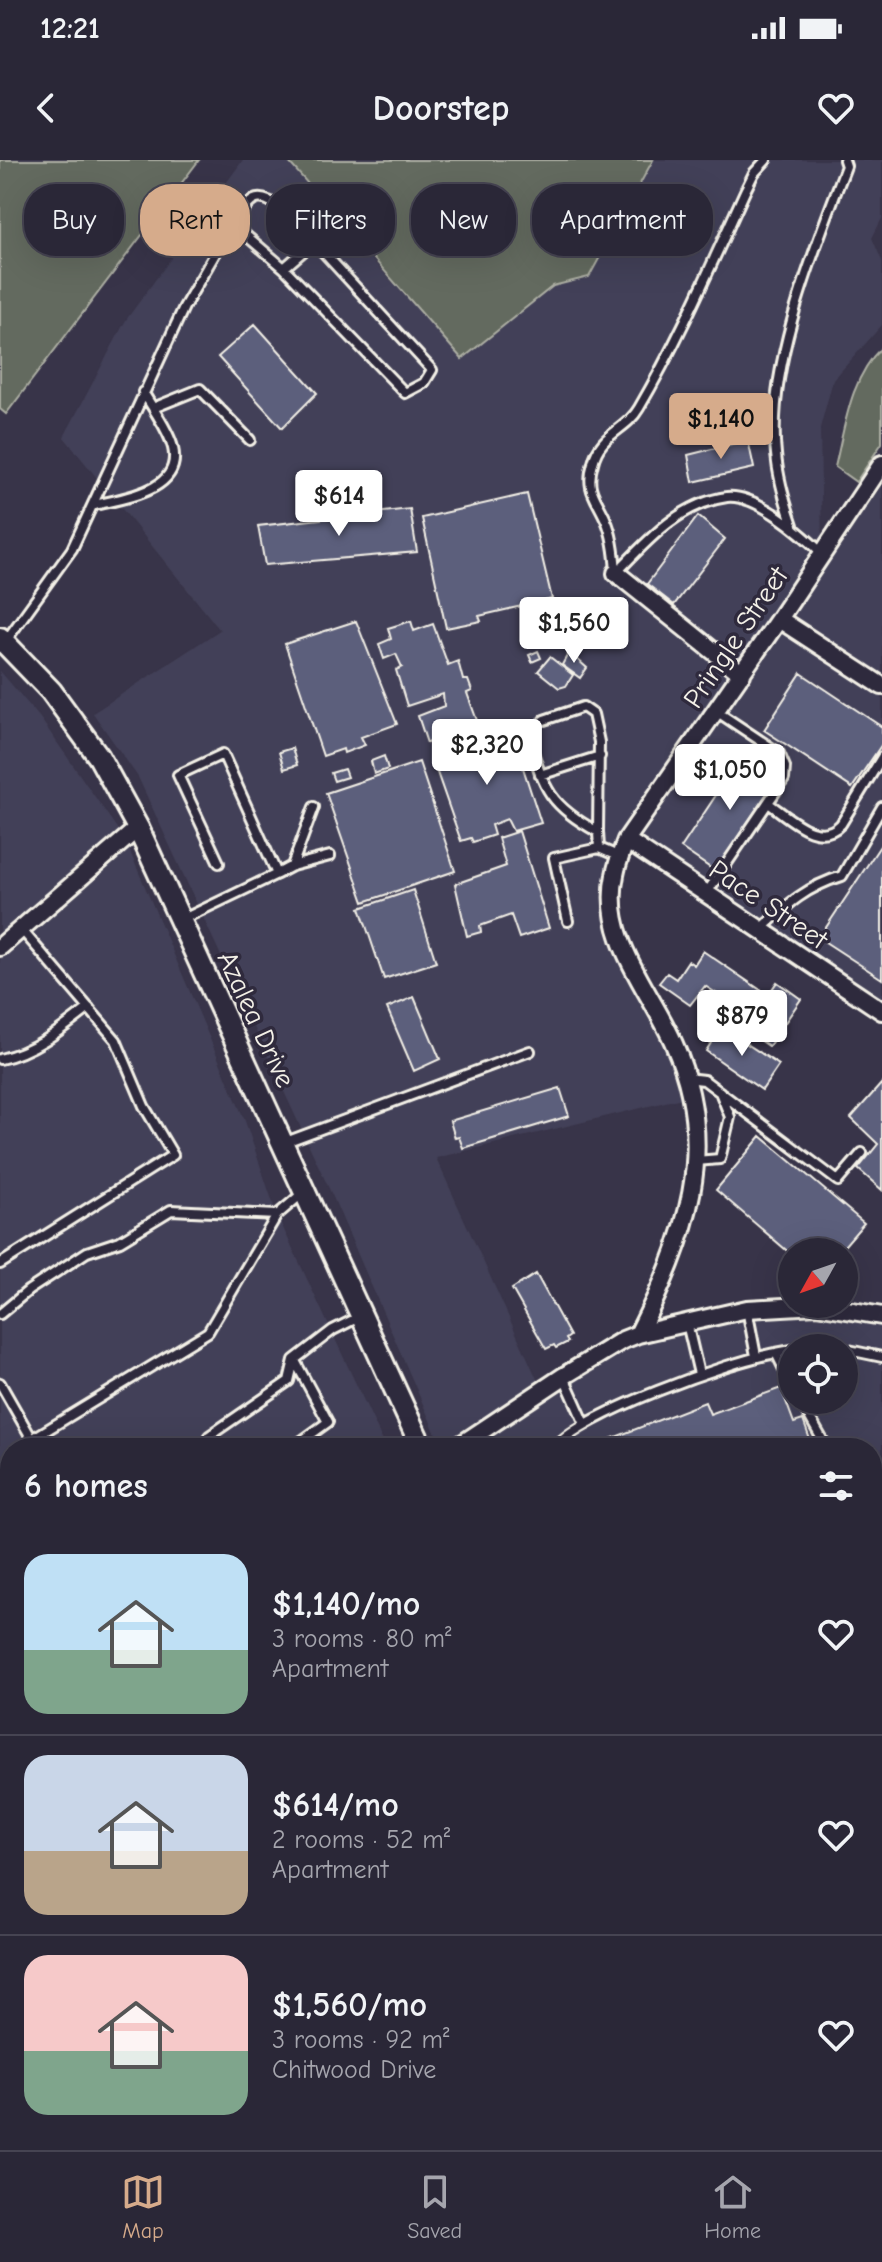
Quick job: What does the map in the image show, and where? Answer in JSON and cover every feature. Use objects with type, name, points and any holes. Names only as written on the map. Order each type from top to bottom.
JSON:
[{"type":"street","name":"Pringle Street","points":[[638,1334],[667,1276],[690,1211],[696,1136],[690,1096],[675,1044],[630,963],[618,931],[614,876],[626,840],[742,674],[882,464]]},
{"type":"street","points":[[616,573],[742,674]]},
{"type":"street","points":[[779,619],[882,686]]},
{"type":"street","name":"Azalea Drive","points":[[2,641],[51,691],[91,746],[138,828],[417,1438]]},
{"type":"street","points":[[0,947],[138,828]]},
{"type":"street","name":"Pace Street","points":[[626,840],[882,1011]]},
{"type":"street","points":[[471,1438],[564,1376],[638,1334],[747,1309],[817,1305],[882,1316]]},
{"type":"lane","points":[[616,573],[615,554],[606,520],[591,495],[592,463],[604,438],[634,417],[662,369],[746,189],[754,173],[766,160]]},
{"type":"lane","points":[[793,526],[775,452],[776,403],[784,349],[846,166],[844,160]]},
{"type":"lane","points":[[250,239],[284,268],[405,393],[424,383],[432,370],[327,256]]},
{"type":"lane","points":[[2,641],[72,549],[184,307],[215,256]]},
{"type":"lane","points":[[284,268],[298,256]]},
{"type":"lane","points":[[153,408],[200,389],[250,440]]},
{"type":"lane","points":[[95,505],[137,496],[158,486],[171,469],[174,450],[143,392]]},
{"type":"lane","points":[[616,573],[668,523],[695,507],[729,497],[759,505],[793,526],[822,554]]},
{"type":"lane","points":[[544,720],[583,707],[593,714],[600,756],[599,848]]},
{"type":"lane","points":[[706,894],[784,779],[785,767],[779,753],[716,711]]},
{"type":"lane","points":[[528,736],[540,775],[555,803],[598,832]]},
{"type":"lane","points":[[219,863],[178,775],[223,754],[277,874]]},
{"type":"lane","points":[[540,775],[600,756]]},
{"type":"lane","points":[[768,803],[809,831],[825,835],[833,833],[882,757]]},
{"type":"lane","points":[[292,866],[314,807]]},
{"type":"lane","points":[[760,929],[800,894],[819,883],[842,876],[882,807]]},
{"type":"lane","points":[[568,921],[554,858],[599,848],[620,858]]},
{"type":"lane","points":[[181,920],[292,866],[330,856]]},
{"type":"lane","points":[[0,1264],[173,1155],[144,1106],[116,1040],[21,929]]},
{"type":"lane","points":[[0,1059],[14,1056],[52,1036],[89,1008]]},
{"type":"lane","points":[[283,1143],[530,1051]]},
{"type":"lane","points":[[685,1078],[704,1080],[838,1181],[862,1153]]},
{"type":"lane","points":[[696,1161],[720,1159],[730,1117],[719,1091]]},
{"type":"lane","points":[[34,1438],[208,1332],[277,1215],[305,1191]]},
{"type":"lane","points":[[0,1314],[29,1290],[87,1252],[120,1241],[171,1210],[277,1215]]},
{"type":"lane","points":[[747,1309],[756,1356]]},
{"type":"lane","points":[[210,1438],[209,1436],[289,1381],[294,1360],[333,1330],[362,1316]]},
{"type":"lane","points":[[687,1323],[699,1374]]},
{"type":"lane","points":[[858,1352],[882,1357]]},
{"type":"lane","points":[[565,1438],[585,1424],[699,1374],[756,1356],[776,1353],[778,1357]]},
{"type":"lane","points":[[294,1360],[328,1422],[306,1438]]},
{"type":"lane","points":[[564,1376],[585,1424]]},
{"type":"lane","points":[[0,1383],[31,1438]]},
{"type":"lane","points":[[808,1414],[821,1438]]},
{"type":"shaded area","points":[[0,160],[199,160],[181,184],[140,184],[140,238],[6,414],[0,409]]},
{"type":"shaded area","points":[[243,160],[286,160],[307,184],[266,184],[266,256],[369,256],[462,359],[553,285],[589,277],[600,256],[713,256],[713,184],[640,184],[653,160],[882,160],[882,218],[872,238],[882,261],[882,325],[833,380],[820,428],[822,554],[789,606],[882,486],[882,1011],[626,840],[614,905],[690,1096],[436,1158],[542,1390],[623,1340],[747,1309],[778,1311],[778,1318],[882,1316],[882,1438],[438,1438],[333,1197],[138,777],[93,713],[220,630],[64,437],[126,320],[173,256],[250,256],[250,184],[225,184]]},
{"type":"shaded area","points":[[287,160],[653,160],[640,184],[532,184],[532,256],[600,256],[589,277],[553,286],[462,359],[371,256],[395,256],[395,184],[308,184]]},
{"type":"shaded area","points":[[882,347],[882,443],[856,482],[835,467],[856,388],[871,359]]},
{"type":"shaded area","points":[[0,671],[40,718],[125,840],[245,1121],[277,1215],[381,1438],[0,1438]]},
{"type":"building","points":[[255,324],[317,393],[282,428],[218,357]]},
{"type":"building","points":[[748,440],[754,468],[693,482],[688,455]]},
{"type":"building","points":[[527,494],[552,599],[479,616],[481,621],[446,628],[422,518]]},
{"type":"building","points":[[410,509],[417,552],[265,565],[258,526]]},
{"type":"building","points":[[698,516],[725,539],[674,605],[647,584]]},
{"type":"building","points":[[568,611],[580,622],[569,632],[560,622]]},
{"type":"building","points":[[356,621],[397,724],[361,737],[365,745],[344,753],[343,749],[323,756],[285,644]]},
{"type":"building","points":[[411,621],[414,631],[433,624],[448,665],[458,661],[463,680],[468,680],[472,691],[467,693],[479,726],[427,743],[418,716],[444,706],[443,694],[407,706],[396,670],[402,667],[396,654],[384,659],[379,644],[391,639],[388,628]]},
{"type":"building","points":[[538,651],[541,658],[532,662],[529,655]]},
{"type":"building","points":[[569,652],[587,668],[580,678],[562,665]]},
{"type":"building","points":[[550,657],[573,675],[566,686],[559,688],[538,671]]},
{"type":"building","points":[[801,673],[882,727],[882,744],[852,788],[764,730]]},
{"type":"building","points":[[511,731],[541,823],[513,831],[507,819],[491,825],[494,835],[473,842],[471,838],[461,841],[432,758]]},
{"type":"building","points":[[292,748],[297,765],[284,769],[279,752]]},
{"type":"building","points":[[744,753],[778,777],[715,871],[681,848]]},
{"type":"building","points":[[384,756],[388,769],[374,774],[371,761]]},
{"type":"building","points":[[419,762],[455,871],[364,902],[326,793]]},
{"type":"building","points":[[344,769],[347,777],[334,781],[331,773]]},
{"type":"building","points":[[519,831],[549,928],[519,938],[511,915],[480,926],[481,932],[467,936],[455,884],[506,866],[498,838]]},
{"type":"building","points":[[882,843],[882,979],[819,938]]},
{"type":"building","points":[[413,890],[436,962],[384,979],[360,908]]},
{"type":"building","points":[[703,951],[768,995],[777,982],[801,999],[769,1046],[727,1018],[735,1005],[705,986],[690,1005],[659,983],[667,973],[676,979],[688,961],[694,965]]},
{"type":"building","points":[[414,997],[440,1059],[414,1071],[387,1008]]},
{"type":"building","points":[[721,1027],[779,1065],[762,1090],[706,1051]]},
{"type":"building","points":[[882,1083],[882,1190],[858,1169],[878,1144],[851,1118]]},
{"type":"building","points":[[560,1088],[569,1116],[463,1148],[459,1137],[455,1138],[450,1121]]},
{"type":"building","points":[[761,1136],[864,1223],[851,1238],[778,1238],[778,1243],[716,1190]]},
{"type":"building","points":[[536,1274],[570,1336],[566,1339],[568,1342],[556,1348],[554,1345],[546,1349],[512,1289]]},
{"type":"building","points":[[778,1389],[778,1414],[791,1414],[794,1423],[803,1420],[809,1438],[613,1438],[705,1402],[710,1414]]}]
